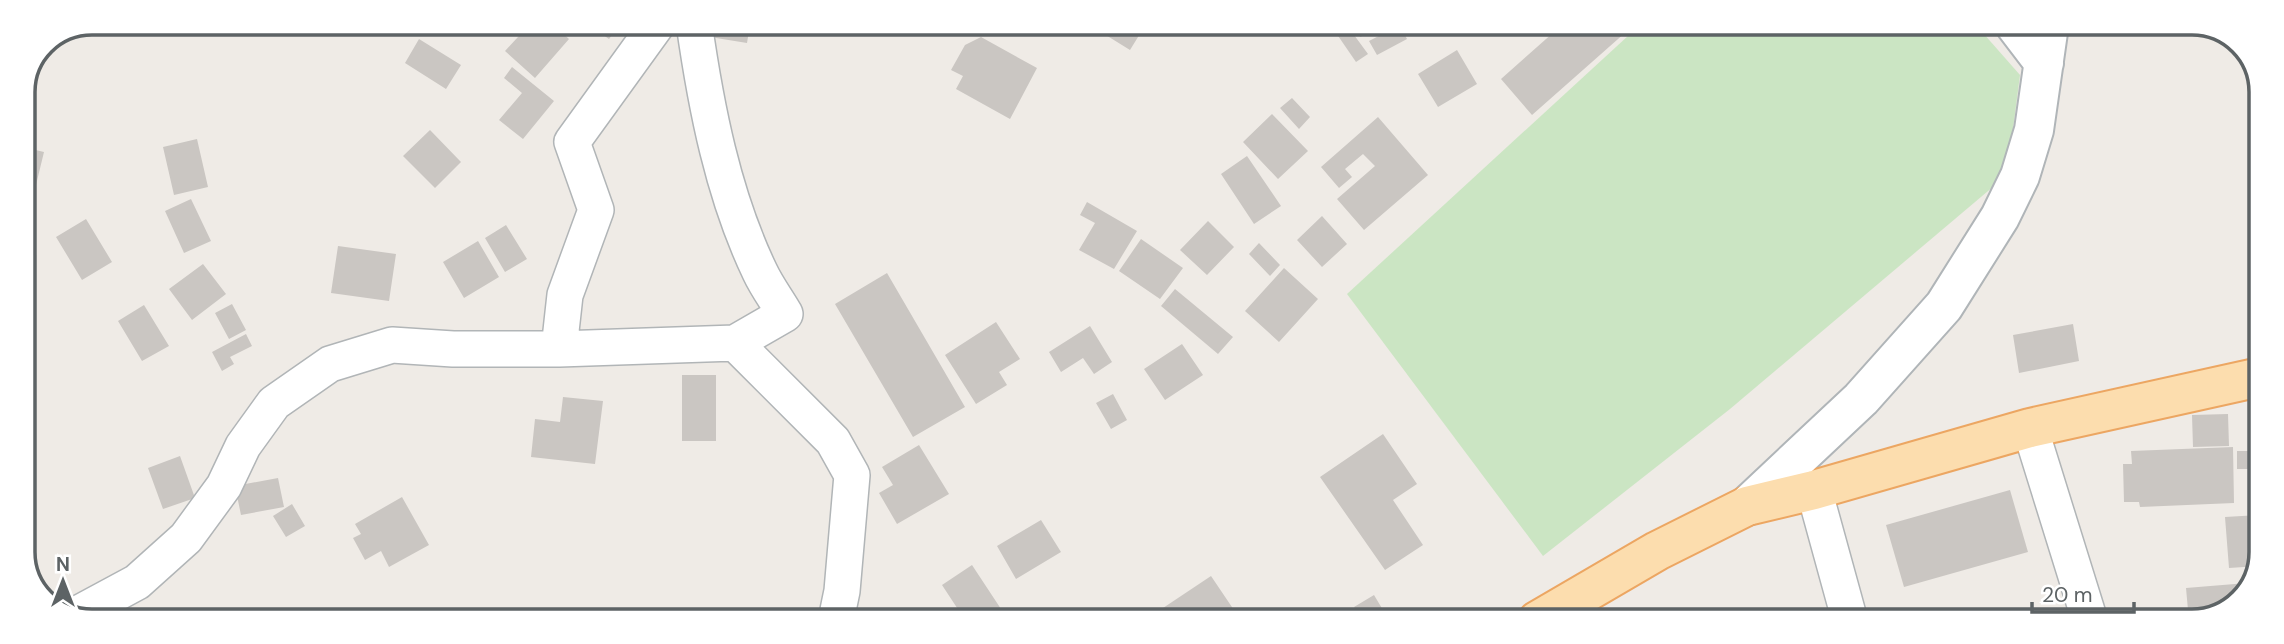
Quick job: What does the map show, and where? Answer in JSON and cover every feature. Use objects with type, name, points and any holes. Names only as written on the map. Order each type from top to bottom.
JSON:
[{"type":"main road","points":[[2023,35],[2044,63]]},
{"type":"main road","points":[[1747,506],[1861,399],[1944,306],[2000,218],[2020,176],[2034,130],[2048,35]]},
{"type":"main road","points":[[1558,609],[1657,551],[1747,506],[1814,490],[2029,428],[2249,379]]},
{"type":"street","points":[[559,349],[565,295],[596,209],[572,142],[649,35]]},
{"type":"street","points":[[88,608],[137,582],[186,538],[223,486],[243,446],[274,403],[330,364],[391,345],[559,349],[736,343],[785,314],[761,272],[731,196],[703,86],[696,35]]},
{"type":"street","points":[[736,343],[833,441],[852,475],[838,609]]},
{"type":"street","points":[[2029,428],[2086,609]]},
{"type":"street","points":[[1814,490],[1847,609]]},
{"type":"green space","points":[[1629,35],[1985,35],[2020,75],[2007,175],[1730,409],[1543,556],[1347,294]]},
{"type":"building","points":[[520,35],[564,35],[569,39],[535,78],[505,51]]},
{"type":"building","points":[[710,35],[748,35],[747,43]]},
{"type":"building","points":[[1106,35],[1139,35],[1130,50]]},
{"type":"building","points":[[1337,35],[1354,35],[1368,54],[1356,62]]},
{"type":"building","points":[[1381,35],[1405,35],[1407,39],[1377,55],[1369,41]]},
{"type":"building","points":[[1551,35],[1623,35],[1532,115],[1501,79]]},
{"type":"building","points":[[981,37],[1037,68],[1010,119],[956,89],[963,76],[951,70],[965,45]]},
{"type":"building","points":[[419,39],[461,65],[446,89],[405,63]]},
{"type":"building","points":[[1457,50],[1477,84],[1438,107],[1418,74]]},
{"type":"building","points":[[512,67],[554,101],[523,139],[499,120],[522,93],[504,78]]},
{"type":"building","points":[[1292,98],[1310,117],[1299,129],[1280,108]]},
{"type":"building","points":[[1272,114],[1308,151],[1278,179],[1243,142]]},
{"type":"building","points":[[1378,117],[1428,175],[1364,230],[1337,199],[1375,166],[1363,154],[1345,169],[1352,177],[1339,188],[1321,167]]},
{"type":"building","points":[[430,130],[461,162],[435,188],[403,156]]},
{"type":"building","points":[[197,139],[208,187],[174,195],[163,147]]},
{"type":"building","points":[[35,150],[44,152],[35,189]]},
{"type":"building","points":[[1247,156],[1281,206],[1254,224],[1221,174]]},
{"type":"building","points":[[191,199],[211,241],[184,253],[165,211]]},
{"type":"building","points":[[1087,202],[1137,231],[1114,269],[1079,250],[1095,223],[1080,215]]},
{"type":"building","points":[[1322,216],[1347,244],[1322,267],[1297,240]]},
{"type":"building","points":[[86,219],[112,262],[82,280],[56,237]]},
{"type":"building","points":[[1208,221],[1234,247],[1207,275],[1180,250]]},
{"type":"building","points":[[506,225],[527,259],[505,272],[485,238]]},
{"type":"building","points":[[1141,239],[1183,268],[1160,299],[1119,271]]},
{"type":"building","points":[[478,241],[499,277],[464,298],[443,262]]},
{"type":"building","points":[[1259,243],[1280,265],[1270,276],[1249,254]]},
{"type":"building","points":[[338,246],[396,254],[389,301],[331,293]]},
{"type":"building","points":[[203,264],[226,294],[192,320],[169,289]]},
{"type":"building","points":[[1284,268],[1318,299],[1279,342],[1245,311]]},
{"type":"building","points":[[887,273],[965,407],[913,437],[835,304]]},
{"type":"building","points":[[1175,289],[1233,337],[1218,354],[1161,306]]},
{"type":"building","points":[[232,304],[246,330],[229,339],[215,313]]},
{"type":"building","points":[[144,305],[169,346],[142,361],[118,321]]},
{"type":"building","points":[[996,322],[1020,359],[999,372],[1007,385],[976,404],[945,355]]},
{"type":"building","points":[[2073,324],[2079,361],[2019,373],[2013,335]]},
{"type":"building","points":[[1090,326],[1112,362],[1094,374],[1083,358],[1061,372],[1049,352]]},
{"type":"building","points":[[246,334],[252,346],[230,357],[234,364],[222,371],[212,352]]},
{"type":"building","points":[[1182,344],[1203,375],[1165,400],[1144,369]]},
{"type":"building","points":[[682,375],[716,375],[716,441],[682,441]]},
{"type":"building","points":[[1113,394],[1127,420],[1111,429],[1096,403]]},
{"type":"building","points":[[563,397],[603,401],[595,464],[531,457],[535,419],[560,422]]},
{"type":"building","points":[[2228,414],[2229,446],[2193,447],[2192,415]]},
{"type":"building","points":[[1383,434],[1417,484],[1393,500],[1423,545],[1385,570],[1320,477]]},
{"type":"building","points":[[919,445],[949,494],[897,524],[879,493],[893,485],[882,467]]},
{"type":"building","points":[[2233,447],[2234,503],[2140,507],[2139,502],[2124,502],[2123,464],[2132,464],[2131,451]]},
{"type":"building","points":[[2237,451],[2249,451],[2249,469],[2237,469]]},
{"type":"building","points":[[180,456],[195,498],[163,509],[148,468]]},
{"type":"building","points":[[278,478],[284,507],[241,515],[235,486]]},
{"type":"building","points":[[2010,490],[2028,552],[1904,587],[1886,525]]},
{"type":"building","points":[[402,497],[429,545],[389,567],[381,551],[365,560],[353,538],[361,534],[355,524]]},
{"type":"building","points":[[292,504],[305,526],[286,537],[273,516]]},
{"type":"building","points":[[2249,516],[2247,567],[2229,568],[2225,517]]},
{"type":"building","points":[[1041,520],[1061,552],[1016,579],[997,546]]},
{"type":"building","points":[[972,565],[1001,609],[958,609],[942,585]]},
{"type":"building","points":[[1211,576],[1233,609],[1162,609]]},
{"type":"building","points":[[2238,584],[2220,601],[2192,609],[2188,609],[2186,588]]},
{"type":"building","points":[[1374,595],[1382,609],[1355,609],[1354,607]]}]
